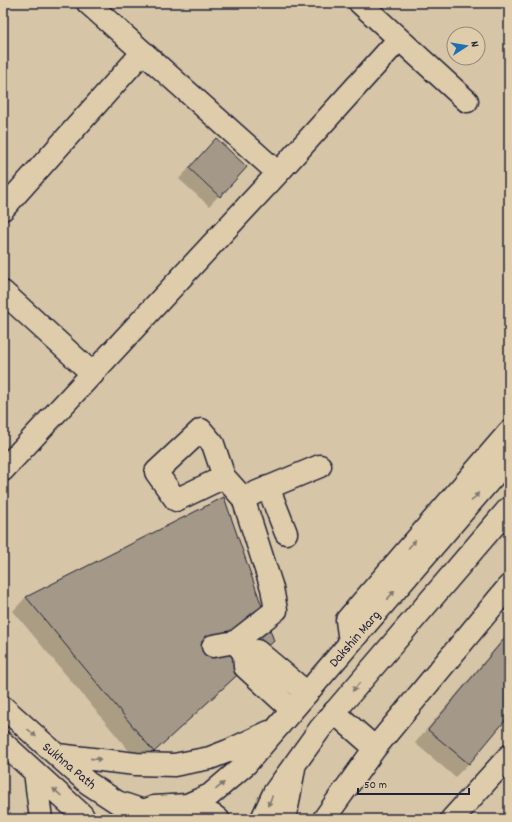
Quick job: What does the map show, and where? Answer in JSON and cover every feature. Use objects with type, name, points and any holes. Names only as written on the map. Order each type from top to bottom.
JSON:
[{"type":"street","points":[[88,3],[278,173]]},
{"type":"street","points":[[360,3],[467,101]]},
{"type":"street","points":[[3,470],[278,173],[399,39]]},
{"type":"street","points":[[3,209],[143,52]]},
{"type":"street","points":[[3,292],[93,374]]},
{"type":"street","points":[[350,642],[347,620],[509,432]]},
{"type":"street","name":"Dakshin Marg","points":[[187,805],[210,795],[246,764],[509,458]]},
{"type":"street","points":[[244,498],[320,466]]},
{"type":"street","points":[[224,477],[244,498],[272,588],[276,610],[240,648]]},
{"type":"street","points":[[268,487],[286,533]]},
{"type":"street","points":[[262,819],[274,793],[320,729],[509,508]]},
{"type":"street","points":[[374,666],[394,656],[509,522]]},
{"type":"street","points":[[324,819],[375,748],[509,586]]},
{"type":"street","points":[[213,646],[257,651],[307,693]]},
{"type":"street","points":[[240,648],[245,667],[292,710]]},
{"type":"street","name":"Sukhna Path","points":[[3,707],[88,783],[138,815]]},
{"type":"street","points":[[334,712],[375,748]]},
{"type":"street","points":[[57,755],[136,764],[174,765],[210,758],[277,728]]},
{"type":"street","name":"Sukhna Path","points":[[3,743],[82,815],[84,819]]},
{"type":"street","points":[[463,815],[509,756]]},
{"type":"street","points":[[285,819],[295,763]]},
{"type":"street","points":[[35,772],[41,819]]},
{"type":"street","points":[[138,815],[154,807],[187,805],[198,808],[218,819]]},
{"type":"building","points":[[216,138],[247,167],[220,197],[189,168]]},
{"type":"building","points":[[224,497],[274,641],[154,752],[26,597]]},
{"type":"building","points":[[509,633],[509,716],[469,764],[428,730]]}]
